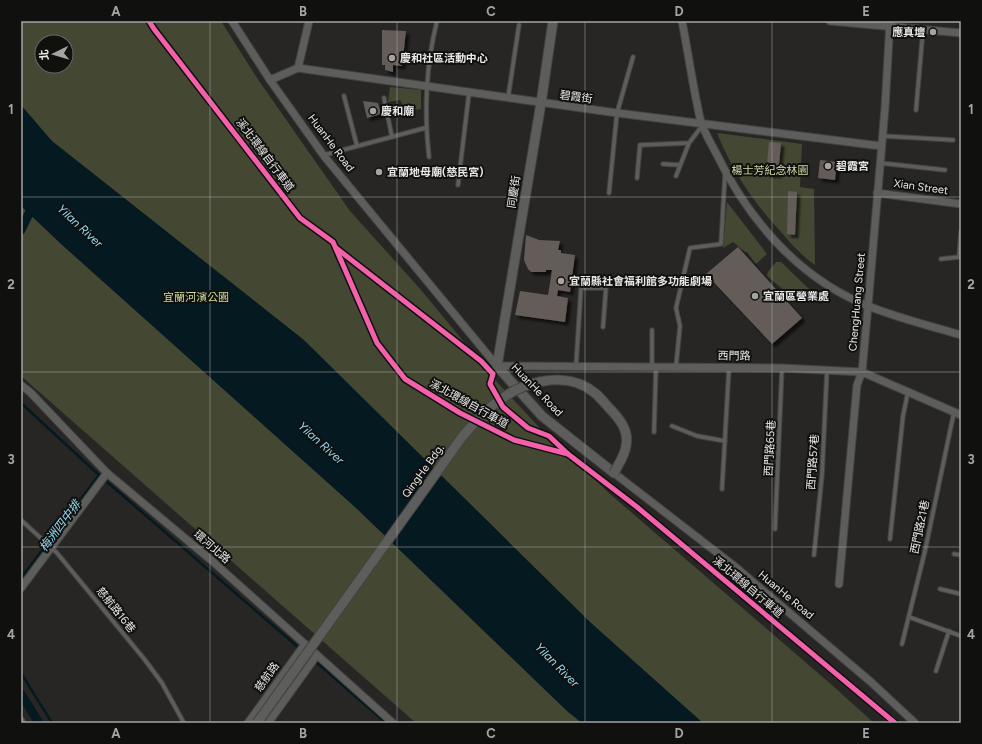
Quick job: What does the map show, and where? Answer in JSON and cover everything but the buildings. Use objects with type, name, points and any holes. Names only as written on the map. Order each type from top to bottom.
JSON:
[{"type":"street","name":"HuanHe Road","points":[[232,21],[270,80],[324,156],[497,366],[542,416],[733,565],[871,682],[915,723]]},
{"type":"street","points":[[270,80],[298,68],[309,21]]},
{"type":"street","name":"同慶街","points":[[497,366],[541,103],[553,21]]},
{"type":"street","points":[[682,21],[693,85],[702,125],[726,173],[745,205],[770,236],[790,257],[809,272],[839,291],[868,306],[961,335]]},
{"type":"street","points":[[830,21],[890,24],[922,30],[961,33]]},
{"type":"street","name":"ChengHuang Street","points":[[838,584],[857,385],[862,372],[879,163],[885,108],[890,24]]},
{"type":"street","name":"碧霞街","points":[[298,68],[508,99],[702,125],[881,146]]},
{"type":"street","name":"Xian Street","points":[[877,193],[961,204]]},
{"type":"street","name":"西門路","points":[[497,366],[676,366],[827,369],[862,372],[958,414]]},
{"type":"street","name":"QingHe Bdg.","points":[[257,723],[462,437],[482,415],[505,396],[524,387],[553,380],[568,381],[580,384],[590,389],[622,422],[626,432],[626,446],[624,453],[614,473]]},
{"type":"street","name":"環河北路","points":[[21,385],[30,392],[107,473],[211,560],[393,723]]},
{"type":"street","points":[[21,588],[107,473]]},
{"type":"street","name":"慈航路","points":[[248,723],[305,644]]},
{"type":"street","points":[[268,723],[317,655]]},
{"type":"lane","points":[[429,157],[426,128],[426,87],[437,21]]},
{"type":"lane","points":[[508,99],[519,25]]},
{"type":"lane","points":[[916,110],[922,30]]},
{"type":"lane","points":[[609,193],[617,113],[633,57]]},
{"type":"lane","points":[[458,185],[469,93]]},
{"type":"lane","points":[[344,96],[357,146]]},
{"type":"lane","points":[[384,98],[392,137]]},
{"type":"lane","points":[[676,176],[689,143],[702,125]]},
{"type":"lane","points":[[324,156],[426,128]]},
{"type":"lane","points":[[882,136],[952,140]]},
{"type":"lane","points":[[637,178],[640,145],[689,143]]},
{"type":"lane","points":[[879,163],[945,170]]},
{"type":"lane","points":[[663,164],[680,165]]},
{"type":"lane","points":[[676,366],[680,326],[676,308],[690,248],[721,244],[726,173]]},
{"type":"lane","points":[[941,259],[959,257],[961,232]]},
{"type":"lane","points":[[576,366],[581,288],[606,288],[603,326]]},
{"type":"lane","points":[[652,330],[654,366],[654,432]]},
{"type":"lane","points":[[722,489],[729,367]]},
{"type":"lane","name":"西門路65巷","points":[[775,529],[782,368]]},
{"type":"lane","name":"西門路57巷","points":[[814,555],[822,475],[827,369]]},
{"type":"lane","points":[[890,540],[908,392]]},
{"type":"lane","name":"西門路21巷","points":[[902,644],[958,414]]},
{"type":"lane","points":[[672,426],[697,436],[725,441]]},
{"type":"lane","name":"慈航路16巷","points":[[21,520],[52,548],[77,576],[158,677],[184,723]]},
{"type":"lane","points":[[954,554],[961,555]]},
{"type":"lane","points":[[940,589],[961,594]]},
{"type":"lane","points":[[909,617],[961,636]]},
{"type":"lane","points":[[936,671],[949,631]]},
{"type":"green space","name":"宜蘭河濱公園","points":[[21,21],[221,21],[257,78],[350,211],[421,290],[498,383],[537,425],[610,494],[874,723],[416,723],[21,376]]},
{"type":"green space","points":[[390,87],[421,90],[421,109],[406,111],[400,100],[388,102]]},
{"type":"green space","name":"楊士芳紀念林園","points":[[717,133],[802,144],[800,187],[814,189],[815,265],[793,246],[753,198],[737,174]]},
{"type":"green space","points":[[727,202],[767,254],[756,264],[747,252],[733,242],[723,248]]},
{"type":"green space","points":[[776,262],[781,262],[809,289],[785,291],[767,276],[768,272]]},
{"type":"water","name":"Yilan River","points":[[21,105],[52,141],[304,340],[590,622],[703,723],[582,723],[568,712],[356,508],[61,244],[21,206]]},
{"type":"waterway","points":[[21,230],[34,203]]},
{"type":"waterway","points":[[21,403],[99,475],[299,648]]},
{"type":"waterway","name":"梅洲四中排","points":[[21,578],[99,475]]},
{"type":"waterway","points":[[308,655],[386,723]]},
{"type":"waterway","name":"梅洲四中排","points":[[21,673],[52,723]]},
{"type":"waterway","points":[[21,694],[39,723]]},
{"type":"cycle path","name":"溪北環線自行車道","points":[[149,21],[300,218],[333,242],[377,343],[405,379],[460,413],[514,440],[568,454],[637,507],[895,723]]},
{"type":"cycle path","name":"溪北環線自行車道","points":[[336,248],[481,361],[493,374],[490,384],[503,407],[528,428],[549,436],[568,454]]},
{"type":"place","name":"應真壇","points":[[933,32]]},
{"type":"place","name":"慶和社區活動中心","points":[[392,58]]},
{"type":"place","name":"慶和廟","points":[[373,111]]},
{"type":"place","name":"碧霞宮","points":[[828,166]]},
{"type":"place","name":"宜蘭地母廟(慈民宮)","points":[[379,172]]},
{"type":"place","name":"宜蘭縣社會福利館多功能劇場","points":[[561,281]]},
{"type":"place","name":"宜蘭區營業處","points":[[755,296]]}]
